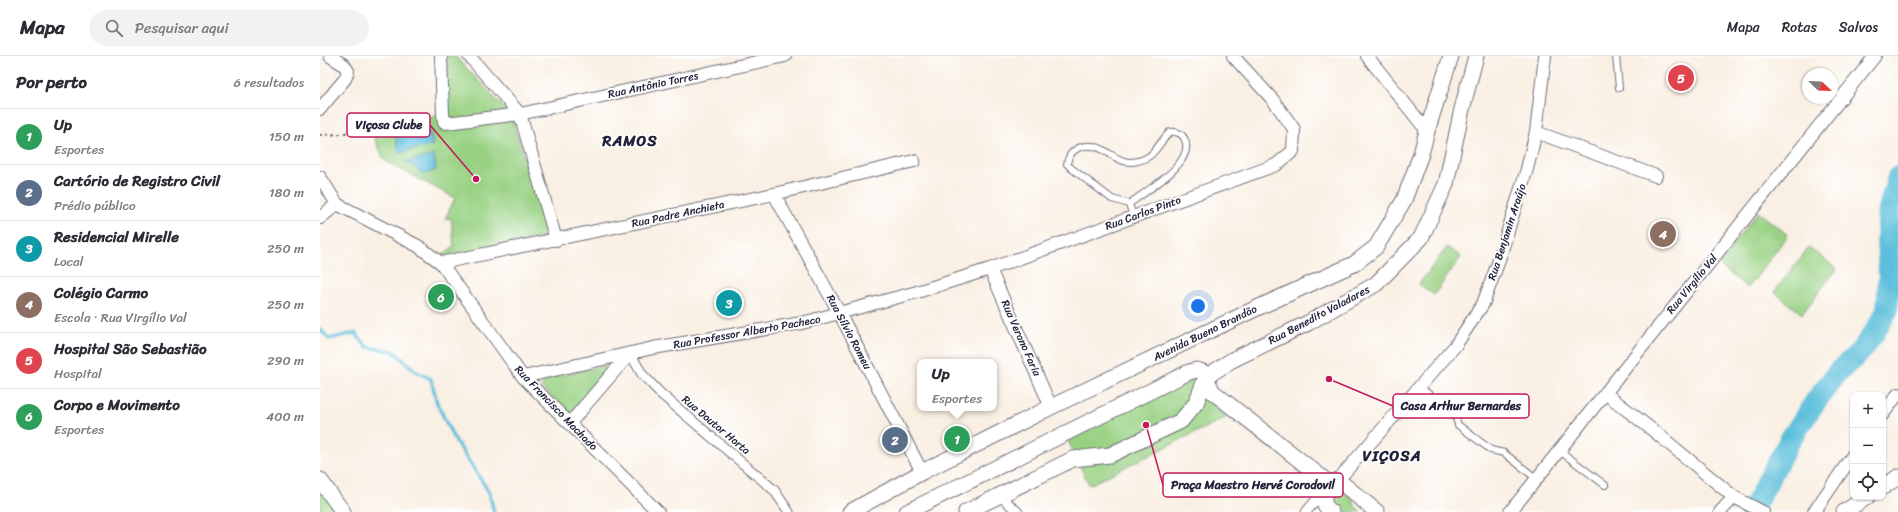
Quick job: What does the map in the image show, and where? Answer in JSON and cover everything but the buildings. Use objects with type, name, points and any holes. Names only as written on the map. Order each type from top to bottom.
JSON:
[{"type":"street","points":[[320,109],[345,79],[348,71],[344,65],[330,56]]},
{"type":"street","points":[[441,56],[443,114]]},
{"type":"street","points":[[469,56],[520,114],[556,240]]},
{"type":"street","name":"Rua Antônio Torres","points":[[443,114],[444,122],[446,123],[520,114],[785,56]]},
{"type":"street","name":"Rua Carlos Pinto","points":[[990,269],[1276,165],[1293,151],[1294,129],[1273,100],[1233,56]]},
{"type":"street","points":[[1367,56],[1427,131]]},
{"type":"street","name":"Avenida Bueno Brandão","points":[[850,512],[922,472],[1051,407],[1257,308],[1354,264],[1376,247],[1404,200],[1421,154],[1450,56]]},
{"type":"street","name":"Rua Benedito Valadares","points":[[1206,377],[1232,360],[1308,323],[1376,284],[1421,238],[1446,184],[1476,56]]},
{"type":"street","name":"Rua Benjamin Araújo","points":[[1334,482],[1455,346],[1483,304],[1498,263],[1527,169],[1536,132],[1546,56]]},
{"type":"street","name":"Rua Virgílio Val","points":[[1510,512],[1875,56]]},
{"type":"street","points":[[1536,132],[1656,176]]},
{"type":"street","name":"Rua Padre Anchieta","points":[[441,262],[556,240],[774,194],[914,161]]},
{"type":"street","points":[[320,177],[337,204],[320,218]]},
{"type":"street","name":"Rua Sílvio Romeu","points":[[774,194],[840,314],[922,472]]},
{"type":"street","name":"Rua Francisco Machado","points":[[337,204],[418,246],[441,262],[523,377],[658,512]]},
{"type":"street","name":"Rua Verano Faria","points":[[990,269],[1051,407]]},
{"type":"street","name":"Rua Professor Alberto Pacheco","points":[[523,377],[630,353],[802,323],[918,292],[990,269]]},
{"type":"street","points":[[570,424],[630,353]]},
{"type":"street","name":"Rua Doutor Horta","points":[[630,353],[642,374],[661,394],[774,490],[789,512]]},
{"type":"street","points":[[907,512],[1189,372],[1197,370],[1203,372],[1213,392],[1377,512]]},
{"type":"street","points":[[966,512],[1073,459],[1110,455],[1181,421],[1196,403],[1206,377]]},
{"type":"street","points":[[1605,393],[1734,497],[1763,512]]},
{"type":"street","points":[[1886,410],[1898,394]]},
{"type":"street","points":[[1814,512],[1850,460]]},
{"type":"street","points":[[1886,485],[1898,477]]},
{"type":"street","points":[[320,480],[343,512]]},
{"type":"street","points":[[1306,512],[1334,482]]},
{"type":"street","points":[[1331,512],[1324,506],[1323,501],[1334,482]]},
{"type":"street","points":[[1000,496],[1018,512]]},
{"type":"street","points":[[1720,512],[1734,497]]},
{"type":"street","points":[[1844,512],[1863,500]]},
{"type":"lane","points":[[1616,56],[1619,88]]},
{"type":"lane","points":[[1170,132],[1176,132],[1183,136],[1187,144],[1185,156],[1178,166],[1129,204],[1112,198],[1071,168],[1067,164],[1068,157],[1076,149],[1097,147],[1116,159],[1130,162],[1154,153],[1170,132]]},
{"type":"lane","points":[[1129,204],[1133,216]]},
{"type":"lane","points":[[1420,387],[1455,415],[1458,425],[1491,450],[1504,453],[1537,479]]},
{"type":"lane","points":[[1560,451],[1605,485]]},
{"type":"path","points":[[320,135],[341,134],[369,126],[443,114]]},
{"type":"green space","points":[[443,56],[455,56],[510,114],[551,236],[439,257],[454,246],[451,218],[445,219],[455,198],[385,161],[369,127],[444,114]]},
{"type":"green space","points":[[1758,212],[1788,235],[1748,288],[1718,264]]},
{"type":"green space","points":[[1447,247],[1461,257],[1434,295],[1419,284]]},
{"type":"green space","points":[[1809,247],[1837,269],[1802,314],[1774,292]]},
{"type":"green space","points":[[612,364],[571,414],[542,388],[543,380]]},
{"type":"green space","points":[[1196,371],[1205,391],[1216,408],[1227,417],[1089,485],[1065,434]]},
{"type":"green space","points":[[320,487],[338,512],[320,512]]},
{"type":"green space","points":[[1343,492],[1353,498],[1355,506],[1361,512],[1341,512],[1334,505],[1335,495]]},
{"type":"water","points":[[429,127],[433,145],[399,153],[395,135]]},
{"type":"water","points":[[434,155],[436,170],[424,174],[406,162]]},
{"type":"waterway","points":[[1751,512],[1790,440],[1815,402],[1838,372],[1860,352],[1874,333],[1887,311],[1889,274],[1887,240],[1889,209],[1898,177]]},
{"type":"waterway","points":[[320,329],[329,339],[355,333],[367,347],[393,351],[417,372],[431,379],[437,403],[453,437],[489,492],[494,512]]},
{"type":"place","name":"Hospital São Sebastião","points":[[1681,78]]},
{"type":"place","name":"Viçosa Clube","points":[[476,179]]},
{"type":"place","name":"Colégio Carmo","points":[[1663,234]]},
{"type":"place","name":"Corpo e Movimento","points":[[441,297]]},
{"type":"place","name":"Residencial Mirelle","points":[[729,303]]},
{"type":"place","name":"Casa Arthur Bernardes","points":[[1329,379]]},
{"type":"place","name":"Praça Maestro Hervé Corodovil","points":[[1146,425]]},
{"type":"place","name":"Up","points":[[957,439]]},
{"type":"place","name":"Cartório de Registro Civil","points":[[895,440]]},
{"type":"district","name":"RAMOS","points":[[630,141]]},
{"type":"district","name":"VIÇOSA","points":[[1392,456]]}]
